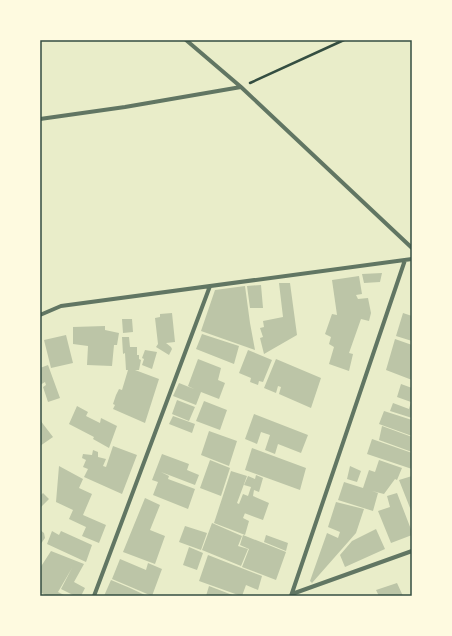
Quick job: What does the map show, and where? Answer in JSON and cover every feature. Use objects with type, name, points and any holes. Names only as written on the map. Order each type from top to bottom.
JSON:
[{"type":"street","points":[[186,40],[241,87],[412,248]]},
{"type":"street","points":[[40,119],[125,107],[241,87]]},
{"type":"street","points":[[40,315],[61,306],[412,259]]},
{"type":"street","points":[[292,595],[405,260]]},
{"type":"street","points":[[94,596],[210,286]]},
{"type":"street","points":[[292,595],[412,551]]},
{"type":"path","points":[[241,87],[344,40]]},
{"type":"building","points":[[382,273],[380,282],[364,283],[362,274]]},
{"type":"building","points":[[359,276],[362,294],[356,295],[358,299],[368,298],[371,313],[369,321],[361,319],[349,353],[353,354],[349,371],[329,364],[334,347],[329,344],[331,337],[325,334],[332,314],[337,315],[332,280]]},
{"type":"building","points":[[279,283],[290,283],[297,335],[264,354],[260,338],[263,337],[260,328],[264,327],[263,321],[283,317]]},
{"type":"building","points":[[261,285],[263,308],[250,308],[247,286]]},
{"type":"building","points":[[245,286],[255,350],[201,331],[215,290]]},
{"type":"building","points":[[172,313],[175,342],[166,343],[172,349],[169,355],[156,347],[158,344],[155,318],[160,317],[160,314]]},
{"type":"building","points":[[403,313],[412,316],[412,341],[396,336]]},
{"type":"building","points":[[122,319],[132,319],[133,332],[123,333]]},
{"type":"building","points":[[105,326],[105,330],[119,333],[117,345],[114,345],[112,366],[87,365],[88,346],[73,344],[73,327]]},
{"type":"building","points":[[202,334],[239,346],[234,364],[196,349]]},
{"type":"building","points":[[66,335],[73,363],[51,368],[44,340]]},
{"type":"building","points":[[122,337],[129,337],[130,347],[137,347],[137,355],[139,355],[139,359],[141,360],[139,370],[135,370],[159,379],[145,423],[113,409],[116,395],[119,389],[122,390],[128,370],[126,370],[125,353],[123,354]]},
{"type":"building","points":[[395,339],[412,345],[412,380],[386,370]]},
{"type":"building","points":[[145,350],[157,352],[152,369],[142,365],[144,359],[142,358]]},
{"type":"building","points":[[248,350],[272,360],[263,382],[259,381],[258,385],[250,382],[251,378],[239,373]]},
{"type":"building","points":[[198,359],[221,368],[218,380],[225,383],[219,399],[201,392],[196,405],[173,396],[179,383],[194,389],[188,386]]},
{"type":"building","points":[[276,359],[321,378],[311,408],[279,394],[281,387],[278,386],[276,393],[264,388]]},
{"type":"building","points":[[48,365],[60,398],[48,402],[43,387],[46,385],[45,382],[40,385],[40,368]]},
{"type":"building","points":[[401,384],[412,388],[412,418],[390,411],[393,403],[409,409],[411,402],[397,397]]},
{"type":"building","points":[[177,400],[195,407],[189,421],[172,414]]},
{"type":"building","points":[[204,401],[227,410],[220,430],[196,421]]},
{"type":"building","points":[[77,406],[88,412],[86,416],[100,423],[101,418],[117,426],[109,448],[93,439],[94,437],[69,424]]},
{"type":"building","points":[[384,411],[412,420],[412,436],[379,424]]},
{"type":"building","points":[[254,414],[308,435],[301,453],[278,444],[275,454],[265,450],[270,435],[261,432],[257,444],[245,439]]},
{"type":"building","points":[[173,416],[195,424],[192,433],[169,424]]},
{"type":"building","points":[[40,420],[53,437],[40,446]]},
{"type":"building","points":[[382,426],[412,437],[412,452],[379,440]]},
{"type":"building","points":[[209,431],[237,441],[229,466],[201,455]]},
{"type":"building","points":[[372,439],[412,453],[412,469],[367,454]]},
{"type":"building","points":[[113,446],[137,455],[122,494],[84,477],[88,469],[83,467],[86,460],[82,458],[83,454],[92,455],[93,450],[98,452],[98,457],[106,459],[103,466],[106,467]]},
{"type":"building","points":[[252,448],[306,468],[300,490],[245,470]]},
{"type":"building","points":[[162,454],[189,464],[187,470],[199,475],[195,485],[161,472],[169,476],[168,479],[195,489],[188,509],[153,495],[158,482],[152,480]]},
{"type":"building","points":[[210,460],[230,468],[221,496],[200,488]]},
{"type":"building","points":[[379,460],[402,468],[397,480],[395,479],[384,494],[372,491],[378,493],[373,511],[338,500],[344,482],[363,488],[369,470],[375,472]]},
{"type":"building","points":[[59,466],[83,479],[79,488],[92,494],[83,515],[106,525],[99,543],[82,536],[86,527],[69,519],[73,510],[56,502]]},
{"type":"building","points":[[350,466],[361,471],[357,482],[347,479]]},
{"type":"building","points":[[231,471],[247,476],[237,503],[239,504],[243,494],[248,496],[251,487],[244,485],[248,476],[255,479],[256,475],[263,478],[259,492],[254,490],[253,496],[269,503],[263,520],[245,513],[243,518],[249,521],[245,535],[214,523]]},
{"type":"building","points":[[412,476],[412,513],[399,480]]},
{"type":"building","points":[[43,493],[49,499],[40,508],[40,496]]},
{"type":"building","points":[[397,493],[412,535],[391,543],[378,511],[390,507],[387,496]]},
{"type":"building","points":[[145,498],[160,505],[150,530],[165,536],[155,564],[123,552]]},
{"type":"building","points":[[336,502],[364,509],[356,533],[312,583],[310,581],[327,533],[338,538],[340,532],[328,527]]},
{"type":"building","points":[[212,523],[242,536],[238,546],[248,549],[241,566],[202,550]]},
{"type":"building","points":[[185,526],[207,533],[201,550],[179,542]]},
{"type":"building","points":[[376,529],[385,549],[345,567],[340,555],[352,541]]},
{"type":"building","points":[[40,530],[44,533],[45,538],[40,545]]},
{"type":"building","points":[[52,531],[59,535],[61,531],[92,545],[86,562],[47,544]]},
{"type":"building","points":[[243,535],[286,552],[276,580],[242,567],[249,549],[240,545]]},
{"type":"building","points":[[266,535],[288,543],[286,551],[264,542]]},
{"type":"building","points":[[189,547],[203,553],[197,570],[183,565]]},
{"type":"building","points":[[51,551],[84,564],[74,582],[85,588],[81,596],[75,596],[61,589],[72,568],[58,592],[66,596],[47,596],[40,592],[40,568]]},
{"type":"building","points":[[208,555],[262,576],[258,590],[246,585],[241,596],[199,581]]},
{"type":"building","points":[[120,559],[146,570],[148,563],[162,569],[152,596],[112,579]]},
{"type":"building","points":[[111,580],[130,588],[147,596],[104,596]]},
{"type":"building","points":[[397,583],[403,596],[379,596],[376,590]]},
{"type":"building","points":[[209,586],[235,596],[206,596]]}]
